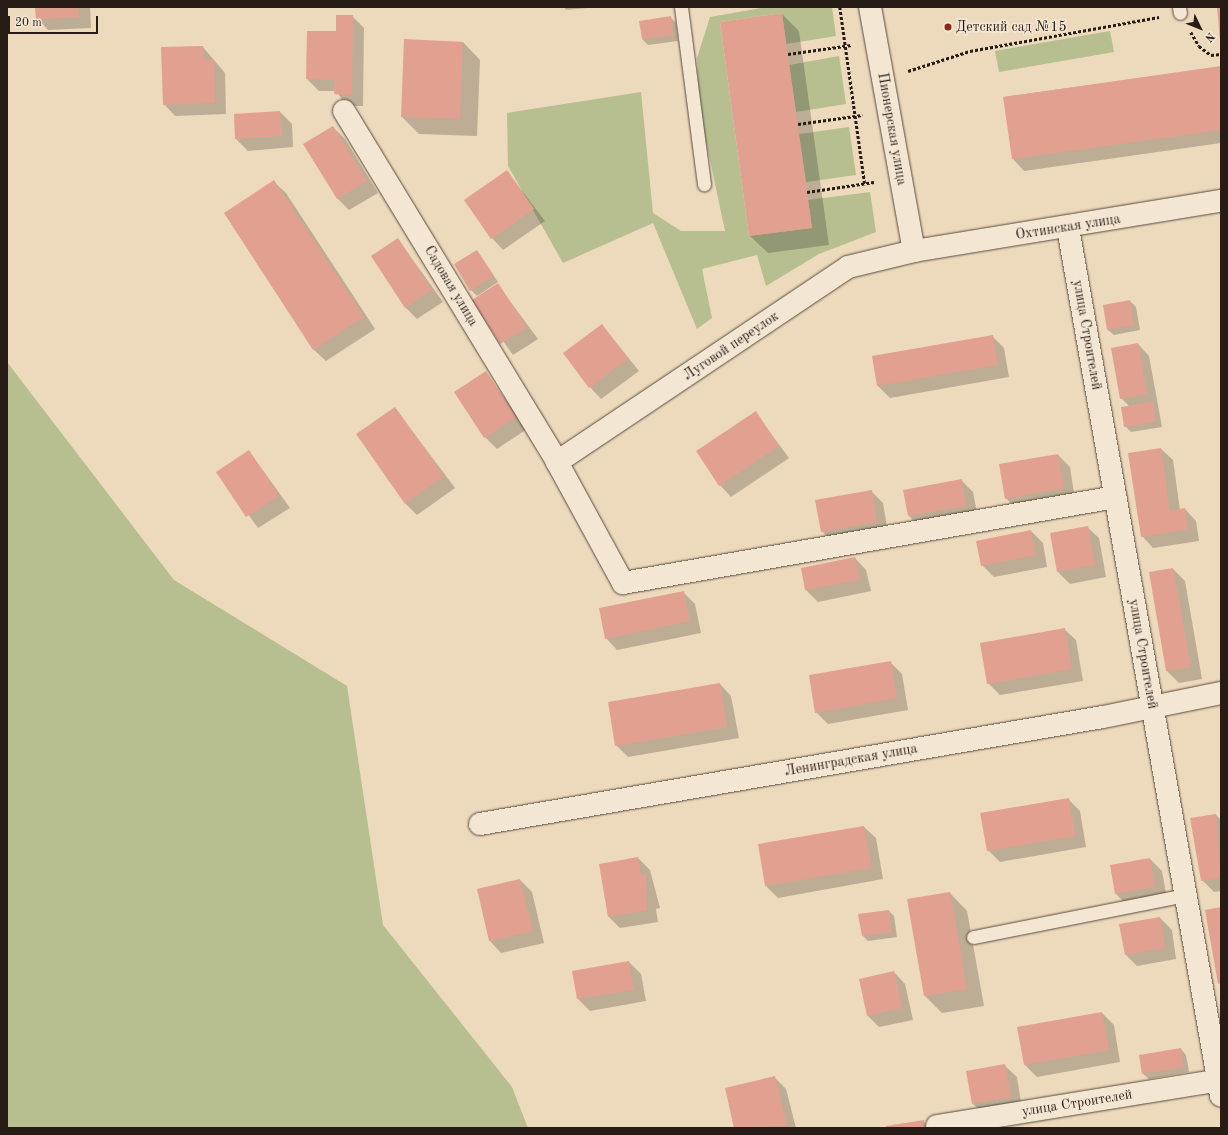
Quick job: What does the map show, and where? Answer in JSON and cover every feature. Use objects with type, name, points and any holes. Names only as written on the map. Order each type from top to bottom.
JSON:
[{"type":"street","name":"Пионерская улица","points":[[870,7],[914,251]]},
{"type":"street","name":"Садовая улица","points":[[344,111],[557,462],[623,583],[1116,497]]},
{"type":"street","name":"Охтинская улица","points":[[914,251],[1068,228],[1221,201]]},
{"type":"street","name":"улица Строителей","points":[[937,1126],[1220,1086],[1068,228]]},
{"type":"street","name":"Луговой переулок","points":[[557,462],[848,267],[914,251]]},
{"type":"street","name":"Ленинградская улица","points":[[480,824],[1095,718],[1152,704],[1221,693]]},
{"type":"lane","points":[[681,7],[704,185]]},
{"type":"lane","points":[[973,937],[1186,895]]},
{"type":"path","points":[[840,7],[865,184]]},
{"type":"path","points":[[882,77],[970,51],[1180,10],[1199,46],[1211,55],[1221,54]]},
{"type":"path","points":[[788,54],[876,42]]},
{"type":"path","points":[[798,124],[888,111]]},
{"type":"path","points":[[807,192],[901,178]]},
{"type":"green space","points":[[767,7],[832,7],[836,36],[786,44],[782,13],[720,22],[749,236],[812,228],[808,200],[870,192],[876,232],[819,254],[766,286],[757,255],[702,269],[712,318],[697,329],[653,223],[563,263],[508,166],[507,113],[641,92],[653,213],[681,231],[725,231],[699,108],[697,58],[710,17]]},
{"type":"green space","points":[[1110,31],[1114,52],[999,72],[995,51]]},
{"type":"green space","points":[[839,56],[846,104],[796,112],[789,65]]},
{"type":"green space","points":[[849,127],[856,175],[806,182],[799,134]]},
{"type":"green space","points":[[7,362],[174,580],[347,686],[383,925],[512,1087],[528,1128],[7,1128]]},
{"type":"building","points":[[35,7],[79,7],[79,17],[36,19]]},
{"type":"building","points":[[1217,7],[1221,7],[1221,41],[1220,41]]},
{"type":"building","points":[[782,13],[812,228],[749,236],[720,22]]},
{"type":"building","points":[[336,15],[353,15],[352,95],[334,94],[335,80],[306,79],[307,31],[336,31]]},
{"type":"building","points":[[671,16],[673,35],[642,39],[639,21]]},
{"type":"building","points":[[404,39],[463,42],[460,119],[401,117]]},
{"type":"building","points":[[203,46],[204,60],[214,60],[215,103],[163,105],[161,47]]},
{"type":"building","points":[[1221,66],[1221,130],[1012,159],[1003,97]]},
{"type":"building","points":[[280,111],[282,136],[235,139],[234,114]]},
{"type":"building","points":[[333,126],[367,181],[337,199],[303,144]]},
{"type":"building","points":[[507,170],[534,209],[491,239],[464,200]]},
{"type":"building","points":[[274,180],[364,317],[313,350],[224,213]]},
{"type":"building","points":[[398,238],[432,290],[405,308],[371,256]]},
{"type":"building","points":[[477,250],[494,276],[470,291],[454,264]]},
{"type":"building","points":[[498,283],[527,327],[500,344],[472,300]]},
{"type":"building","points":[[1130,300],[1134,325],[1107,330],[1103,305]]},
{"type":"building","points":[[602,324],[628,359],[589,388],[563,353]]},
{"type":"building","points":[[993,335],[998,365],[877,386],[872,356]]},
{"type":"building","points":[[1138,343],[1147,394],[1120,399],[1111,348]]},
{"type":"building","points":[[486,371],[516,417],[484,438],[454,392]]},
{"type":"building","points":[[1153,402],[1156,422],[1124,427],[1121,407]]},
{"type":"building","points":[[395,407],[444,476],[405,504],[356,434]]},
{"type":"building","points":[[756,411],[779,446],[719,486],[696,451]]},
{"type":"building","points":[[1161,448],[1170,511],[1185,508],[1188,529],[1141,537],[1128,453]]},
{"type":"building","points":[[249,450],[279,496],[246,517],[216,472]]},
{"type":"building","points":[[1058,454],[1064,488],[1005,499],[999,464]]},
{"type":"building","points":[[962,479],[966,506],[908,516],[903,490]]},
{"type":"building","points":[[872,490],[877,522],[821,532],[815,500]]},
{"type":"building","points":[[1088,526],[1095,565],[1057,572],[1050,533]]},
{"type":"building","points":[[1031,530],[1036,555],[981,566],[976,541]]},
{"type":"building","points":[[855,557],[860,580],[805,590],[801,568]]},
{"type":"building","points":[[1173,568],[1191,667],[1166,671],[1149,572]]},
{"type":"building","points":[[684,591],[690,621],[605,639],[599,608]]},
{"type":"building","points":[[1065,628],[1072,669],[987,684],[980,643]]},
{"type":"building","points":[[891,661],[897,698],[815,713],[809,675]]},
{"type":"building","points":[[720,683],[727,727],[615,746],[608,702]]},
{"type":"building","points":[[1069,798],[1075,836],[987,851],[980,813]]},
{"type":"building","points":[[1216,814],[1221,878],[1201,881],[1190,818]]},
{"type":"building","points":[[864,826],[872,868],[765,886],[758,844]]},
{"type":"building","points":[[638,857],[641,875],[646,874],[647,910],[608,917],[599,864]]},
{"type":"building","points":[[1150,858],[1155,887],[1115,894],[1110,865]]},
{"type":"building","points":[[520,879],[533,931],[489,941],[477,889]]},
{"type":"building","points":[[950,892],[967,989],[924,996],[907,899]]},
{"type":"building","points":[[1221,907],[1221,983],[1218,984],[1205,910]]},
{"type":"building","points":[[889,910],[892,932],[862,936],[858,914]]},
{"type":"building","points":[[1160,917],[1165,948],[1125,955],[1119,924]]},
{"type":"building","points":[[629,961],[634,990],[577,999],[572,971]]},
{"type":"building","points":[[894,971],[902,1008],[867,1016],[859,979]]},
{"type":"building","points":[[1102,1012],[1109,1050],[1024,1065],[1017,1027]]},
{"type":"building","points":[[1181,1048],[1184,1067],[1142,1074],[1139,1055]]},
{"type":"building","points":[[1005,1064],[1011,1097],[972,1104],[966,1071]]},
{"type":"building","points":[[775,1076],[787,1126],[734,1128],[725,1088]]},
{"type":"building","points":[[924,1120],[925,1128],[886,1128],[886,1126]]},
{"type":"place","name":"Детский сад №15","points":[[948,27]]}]
